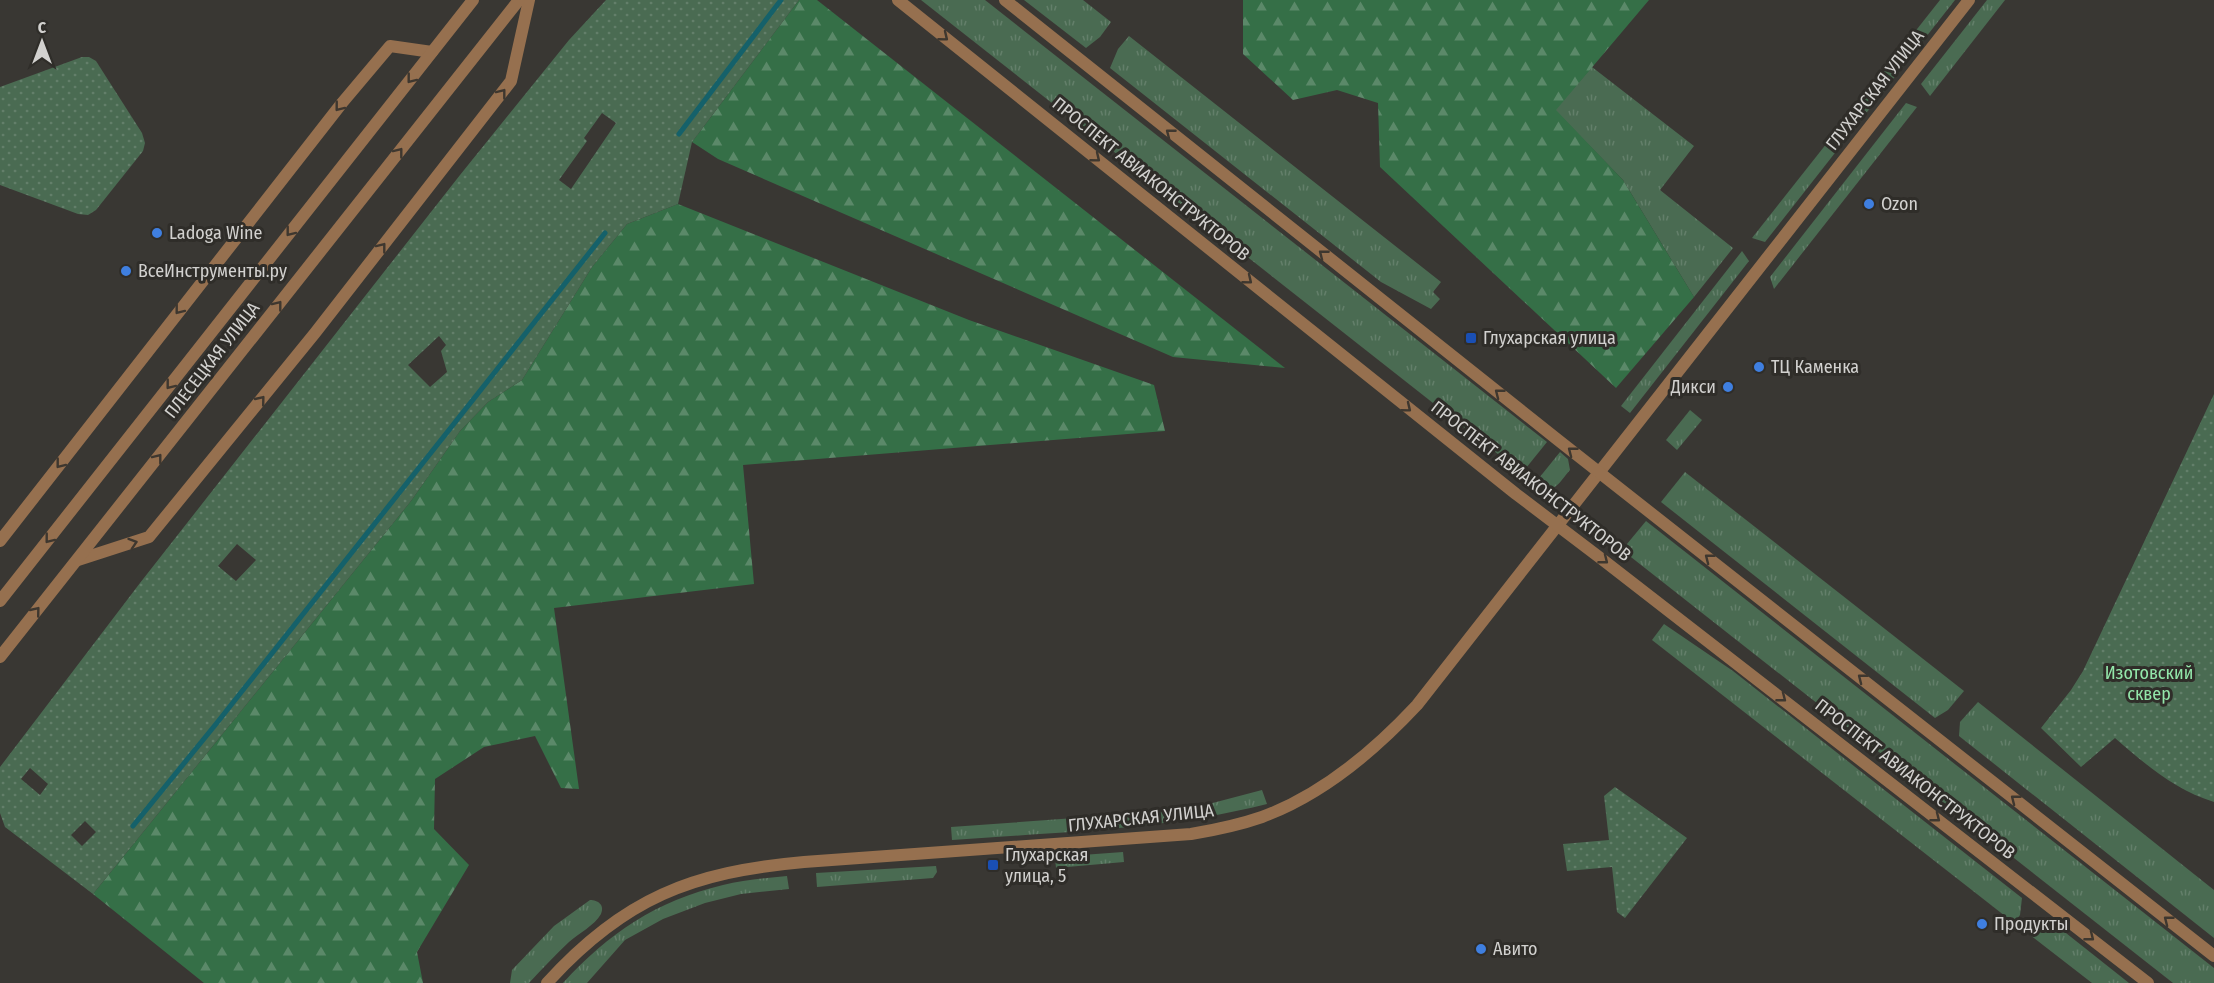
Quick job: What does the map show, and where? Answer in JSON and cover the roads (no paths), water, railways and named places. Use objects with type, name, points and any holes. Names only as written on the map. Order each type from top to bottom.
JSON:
[{"type":"street","name":"ПЛЕСЕЦКАЯ УЛИЦА","points":[[0,601],[473,0]]},
{"type":"street","name":"ПЛЕСЕЦКАЯ УЛИЦА","points":[[0,657],[519,0]]},
{"type":"street","points":[[77,561],[149,537],[277,379],[511,81],[529,0]]},
{"type":"street","name":"ПРОСПЕКТ АВИАКОНСТРУКТОРОВ","points":[[898,0],[1516,494],[2148,983]]},
{"type":"street","points":[[1005,0],[2214,956]]},
{"type":"street","name":"ГЛУХАРСКАЯ УЛИЦА","points":[[547,983],[572,956],[633,908],[671,889],[720,874],[786,863],[1191,834],[1231,827],[1288,806],[1322,785],[1369,752],[1395,728],[1446,669],[1970,0]]},
{"type":"street","points":[[0,541],[342,103],[390,46],[432,52]]},
{"type":"waterway","points":[[679,134],[781,0]]},
{"type":"waterway","points":[[133,826],[605,233]]},
{"type":"place","name":"Ozon","points":[[1869,204]]},
{"type":"place","name":"Ladoga Wine","points":[[157,233]]},
{"type":"place","name":"ВсеИнструменты.ру","points":[[126,271]]},
{"type":"place","name":"Глухарская улица","points":[[1471,338]]},
{"type":"place","name":"ТЦ Каменка","points":[[1759,367]]},
{"type":"place","name":"Дикси","points":[[1728,387]]},
{"type":"place","name":"Глухарская улица, 5","points":[[993,865]]},
{"type":"place","name":"Продукты","points":[[1982,924]]},
{"type":"place","name":"Авито","points":[[1481,949]]},
{"type":"park label","name":"Изотовский сквер","points":[[2149,683]]}]
